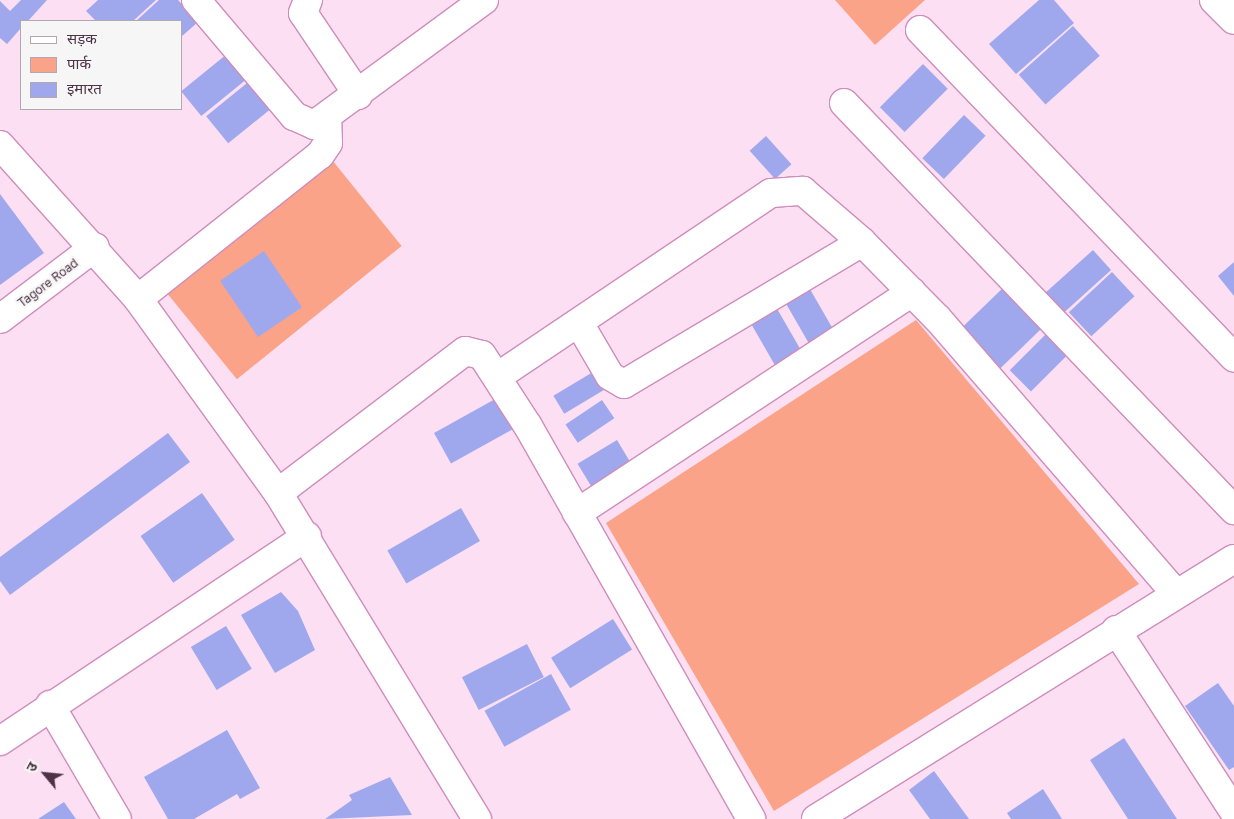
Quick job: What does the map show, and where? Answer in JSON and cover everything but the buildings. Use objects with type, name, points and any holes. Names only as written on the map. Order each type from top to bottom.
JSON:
[{"type":"street","points":[[196,0],[294,116],[314,125],[326,119],[484,0]]},
{"type":"street","points":[[308,0],[303,13],[358,95]]},
{"type":"street","points":[[1214,0],[1234,20]]},
{"type":"street","points":[[920,30],[1234,358]]},
{"type":"street","points":[[844,103],[1234,510]]},
{"type":"street","points":[[138,299],[320,155],[328,143],[326,119]]},
{"type":"street","points":[[0,145],[95,247],[138,299],[278,493],[307,536],[477,819]]},
{"type":"street","points":[[497,377],[771,193],[786,188],[803,191],[819,202],[912,292],[1175,593]]},
{"type":"street","points":[[579,323],[610,376],[624,384],[862,242]]},
{"type":"street","name":"Tagore Road","points":[[0,319],[95,247]]},
{"type":"street","points":[[577,512],[912,292]]},
{"type":"street","points":[[278,493],[465,351],[482,355],[577,512],[751,819]]},
{"type":"street","points":[[0,741],[307,536]]},
{"type":"street","points":[[816,819],[1175,593],[1234,559]]},
{"type":"street","points":[[1116,630],[1234,812]]},
{"type":"street","points":[[50,706],[117,819]]},
{"type":"green space","points":[[835,0],[925,0],[875,45]]},
{"type":"green space","points":[[328,155],[402,246],[237,379],[163,288]]},
{"type":"green space","points":[[916,320],[1139,584],[774,811],[606,523]]}]
